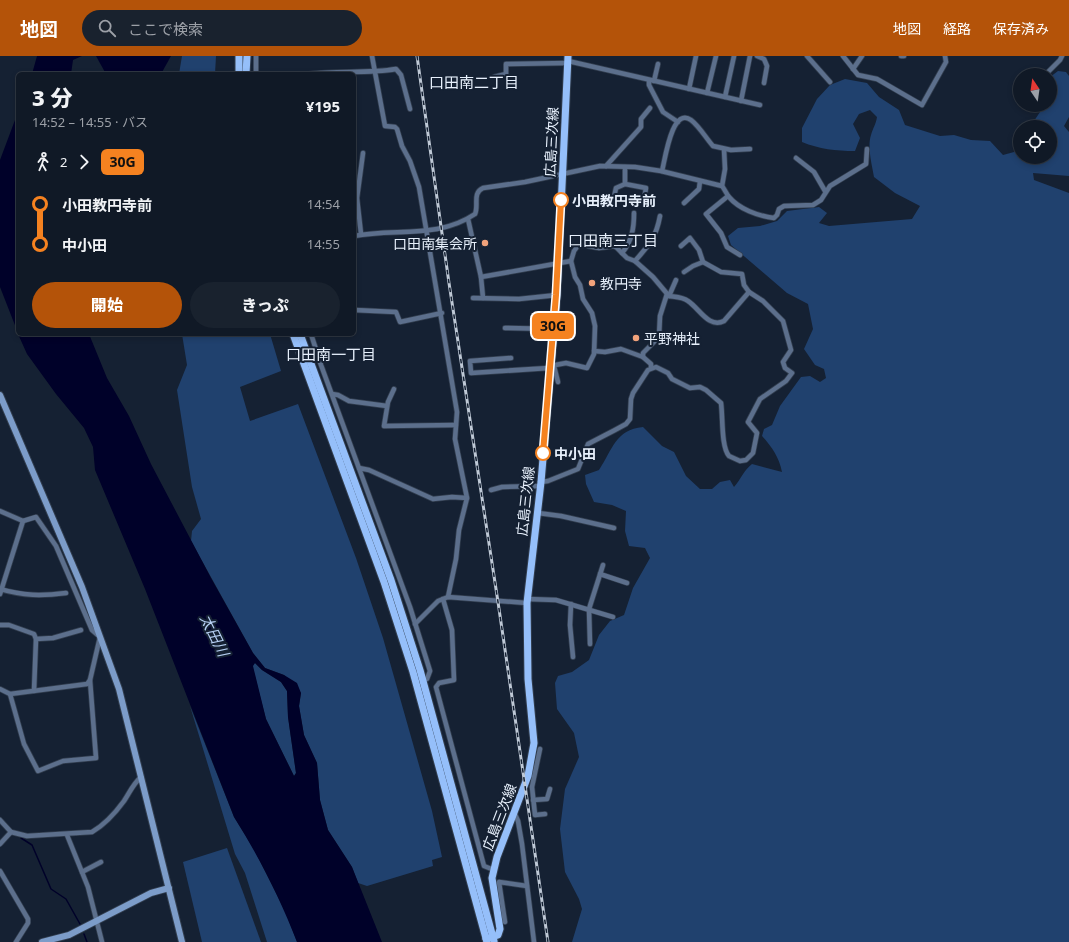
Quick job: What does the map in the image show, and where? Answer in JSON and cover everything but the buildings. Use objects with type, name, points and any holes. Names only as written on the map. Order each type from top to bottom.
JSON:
[{"type":"main road","points":[[238,72],[239,56]]},
{"type":"main road","points":[[246,72],[247,56]]},
{"type":"main road","name":"広島三次線","points":[[301,336],[391,580],[490,940],[498,935],[500,929],[494,900],[492,878],[497,857],[532,769],[534,743],[528,679],[527,601],[541,484],[551,367],[568,60]]},
{"type":"main road","name":"広島三次線","points":[[294,336],[420,682]]},
{"type":"street","points":[[256,56],[256,72]]},
{"type":"street","points":[[372,56],[385,126],[395,127],[397,129],[402,146],[410,161],[419,187],[434,279],[442,313],[457,412],[455,440],[463,472],[467,498],[459,530],[456,559],[445,598],[452,630],[454,680],[439,683],[436,687],[484,866],[494,870]]},
{"type":"street","points":[[689,89],[696,56]]},
{"type":"street","points":[[707,93],[716,56]]},
{"type":"street","points":[[725,97],[734,56]]},
{"type":"street","points":[[742,101],[750,56]]},
{"type":"street","points":[[757,56],[766,57],[767,66],[764,83]]},
{"type":"street","points":[[806,56],[830,82]]},
{"type":"street","points":[[843,56],[858,75],[877,79],[922,105],[946,62],[945,56]]},
{"type":"street","points":[[854,69],[862,56]]},
{"type":"street","points":[[1052,68],[1062,56]]},
{"type":"street","points":[[494,77],[506,74],[506,64],[568,60],[651,81],[760,105]]},
{"type":"street","points":[[658,64],[649,85],[663,112],[678,122]]},
{"type":"street","points":[[356,72],[374,73],[396,69],[401,75],[410,109]]},
{"type":"street","points":[[323,72],[352,72]]},
{"type":"street","points":[[606,166],[641,127],[641,119],[650,108]]},
{"type":"street","points":[[662,171],[671,132],[682,118],[687,118],[693,121],[713,146],[731,150],[750,148]]},
{"type":"street","points":[[724,149],[725,169],[722,186],[728,196],[740,206],[752,212],[764,217],[774,218],[779,209],[784,206],[813,205],[820,200],[830,186],[866,164],[867,149]]},
{"type":"street","points":[[361,234],[357,198],[363,153]]},
{"type":"street","points":[[796,158],[814,172],[825,191]]},
{"type":"street","points":[[356,235],[375,232],[427,231],[448,228],[468,219],[475,214],[478,208],[476,194],[478,190],[562,175],[585,168],[606,166],[662,171],[722,186]]},
{"type":"street","points":[[625,167],[625,184]]},
{"type":"street","points":[[684,203],[699,189],[700,180]]},
{"type":"street","points":[[612,206],[616,188],[625,184],[646,188],[644,199]]},
{"type":"street","points":[[728,196],[706,214],[721,232],[727,247],[740,255]]},
{"type":"street","points":[[622,253],[629,244],[634,224],[634,213]]},
{"type":"street","points":[[635,261],[654,240],[658,231],[660,216]]},
{"type":"street","points":[[468,219],[481,277],[483,298]]},
{"type":"street","points":[[651,367],[660,368],[672,379],[690,388],[700,387],[721,403],[725,452],[732,458],[740,460],[746,460],[753,453],[757,433],[748,422],[760,399],[791,377],[792,373],[785,368],[783,362],[791,350],[783,321],[763,301],[749,292],[744,285],[742,274],[721,272],[703,262],[699,250],[690,238],[681,246]]},
{"type":"street","points":[[511,358],[470,361],[471,373],[551,367],[566,363],[587,368],[594,351],[595,326],[592,313],[583,299],[580,285],[575,277],[571,261],[574,251],[582,245],[598,248],[614,246],[626,258],[635,261],[653,277],[668,295],[684,298],[706,318],[720,323],[724,321],[749,292]]},
{"type":"street","points":[[481,277],[558,262],[571,261]]},
{"type":"street","points":[[684,272],[703,262]]},
{"type":"street","points":[[643,357],[645,351],[658,341],[660,316],[668,295],[676,280]]},
{"type":"street","points":[[473,298],[519,299],[556,295]]},
{"type":"street","points":[[356,310],[396,312],[400,322],[442,313]]},
{"type":"street","points":[[505,328],[553,329]]},
{"type":"street","points":[[312,336],[415,624],[430,671],[427,679],[420,682]]},
{"type":"street","points":[[594,351],[605,352],[621,349],[643,357],[651,364],[651,367]]},
{"type":"street","points":[[551,367],[558,382]]},
{"type":"street","points":[[491,490],[502,487],[541,484],[578,469],[588,444],[626,424],[630,419],[631,399],[633,394],[651,367]]},
{"type":"street","points":[[394,389],[387,406],[384,426],[456,425]]},
{"type":"street","points":[[332,394],[349,400],[387,406]]},
{"type":"street","points":[[0,395],[82,587],[119,689],[182,942]]},
{"type":"street","points":[[359,468],[369,470],[433,499],[452,497],[467,498]]},
{"type":"street","points":[[0,511],[23,521],[36,517],[56,546],[92,630],[100,637]]},
{"type":"street","points":[[538,513],[561,516],[614,528]]},
{"type":"street","points":[[23,521],[1,591],[40,596],[66,593]]},
{"type":"street","points":[[590,644],[589,609],[603,565]]},
{"type":"street","points":[[600,574],[627,583]]},
{"type":"street","points":[[415,624],[438,601],[445,598],[527,601],[556,600],[613,617]]},
{"type":"street","points":[[571,604],[570,625],[573,657]]},
{"type":"street","points":[[0,625],[9,625],[34,634],[36,639],[34,691]]},
{"type":"street","points":[[36,639],[53,638],[81,630]]},
{"type":"street","points":[[10,694],[24,744],[38,771],[63,761],[96,758],[90,680],[100,637]]},
{"type":"street","points":[[0,689],[10,694],[87,684],[90,680]]},
{"type":"street","points":[[540,749],[532,769],[532,787],[535,815],[545,814]]},
{"type":"street","points":[[0,820],[11,832],[28,836],[68,835],[92,832],[100,828],[124,801],[136,781],[141,777]]},
{"type":"street","points":[[533,800],[547,799],[550,789]]},
{"type":"street","points":[[514,812],[518,821],[534,942]]},
{"type":"street","points":[[0,844],[11,832]]},
{"type":"street","points":[[68,835],[98,921],[102,942]]},
{"type":"street","points":[[82,872],[101,862]]},
{"type":"street","points":[[0,871],[28,919],[28,923],[16,942]]},
{"type":"street","points":[[505,922],[499,882],[527,886]]},
{"type":"street","points":[[42,942],[69,935],[151,893],[169,888]]},
{"type":"shaded area","points":[[182,56],[216,56],[215,72],[179,72]]},
{"type":"shaded area","points":[[1057,72],[1066,72],[1069,76],[1069,117],[1064,126],[1069,132],[1069,176],[1033,173],[1034,180],[1069,193],[1069,942],[572,942],[582,909],[579,899],[565,872],[560,829],[565,789],[579,757],[574,733],[557,709],[555,683],[558,676],[572,672],[589,660],[599,635],[610,621],[624,615],[633,588],[650,558],[645,548],[629,546],[625,531],[626,511],[612,505],[594,502],[586,484],[585,475],[599,470],[620,436],[626,432],[643,427],[662,446],[674,452],[686,476],[700,489],[712,489],[720,482],[730,480],[734,487],[752,464],[782,472],[775,452],[762,436],[764,429],[772,425],[780,406],[801,377],[810,376],[820,382],[826,378],[824,369],[815,365],[804,349],[813,329],[808,304],[787,293],[731,245],[728,236],[738,228],[760,226],[777,221],[787,211],[819,207],[827,213],[819,223],[829,226],[912,219],[920,206],[895,193],[874,177],[870,156],[870,140],[877,117],[870,110],[859,114],[853,124],[860,138],[855,151],[828,149],[802,142],[802,128],[817,99],[830,85],[845,79],[867,83],[879,97],[899,110],[905,125],[940,136],[954,135],[971,140],[990,141],[1003,155],[1013,152],[1013,164],[1057,164],[1057,120],[1035,120],[1040,112],[1057,112]]},
{"type":"shaded area","points":[[182,336],[271,336],[281,371],[240,387],[250,421],[298,404],[356,558],[383,638],[432,811],[442,857],[432,860],[433,866],[367,886],[358,883],[352,867],[328,830],[320,800],[317,763],[304,735],[299,706],[301,693],[284,675],[265,668],[253,653],[191,541],[192,531],[201,519],[192,487],[177,390],[187,365]]},
{"type":"shaded area","points":[[255,663],[262,670],[281,682],[287,691],[288,717],[296,773],[294,776],[266,719],[252,665]]},
{"type":"shaded area","points":[[190,706],[234,817],[255,851],[286,913],[297,942],[267,942],[245,873],[235,854]]},
{"type":"shaded area","points":[[227,848],[261,942],[202,942],[183,862]]},
{"type":"water","points":[[37,56],[82,56],[73,60],[71,72],[33,72]]},
{"type":"water","points":[[96,56],[171,56],[162,72],[105,72]]},
{"type":"water","points":[[16,117],[16,328],[0,287],[0,160]]},
{"type":"water","name":"太田川","points":[[19,336],[90,336],[107,378],[129,416],[151,464],[211,578],[253,653],[265,668],[284,675],[297,683],[301,693],[299,706],[304,735],[317,763],[320,800],[328,830],[352,867],[382,942],[297,942],[284,910],[268,878],[234,817],[145,589],[95,470],[93,447],[84,428],[56,394],[27,354]],"holes":[[[255,663],[262,670],[281,682],[287,691],[288,717],[296,773],[294,776],[266,719],[253,666]]]},
{"type":"waterway","points":[[21,838],[32,845],[51,889],[66,899],[80,924]]},
{"type":"waterway","points":[[84,934],[87,942]]},
{"type":"railway","points":[[417,56],[449,283],[548,942]]},
{"type":"bus line","name":"30G","points":[[543,453],[556,295],[561,200]]},
{"type":"place","name":"小田教円寺前","points":[[561,200]]},
{"type":"place","name":"口田南集会所","points":[[485,243]]},
{"type":"place","name":"教円寺","points":[[592,283]]},
{"type":"place","name":"平野神社","points":[[636,338]]},
{"type":"place","name":"中小田","points":[[543,453]]},
{"type":"district","name":"口田南二丁目","points":[[474,82]]},
{"type":"district","name":"口田南三丁目","points":[[613,240]]},
{"type":"district","name":"口田南一丁目","points":[[331,354]]}]
